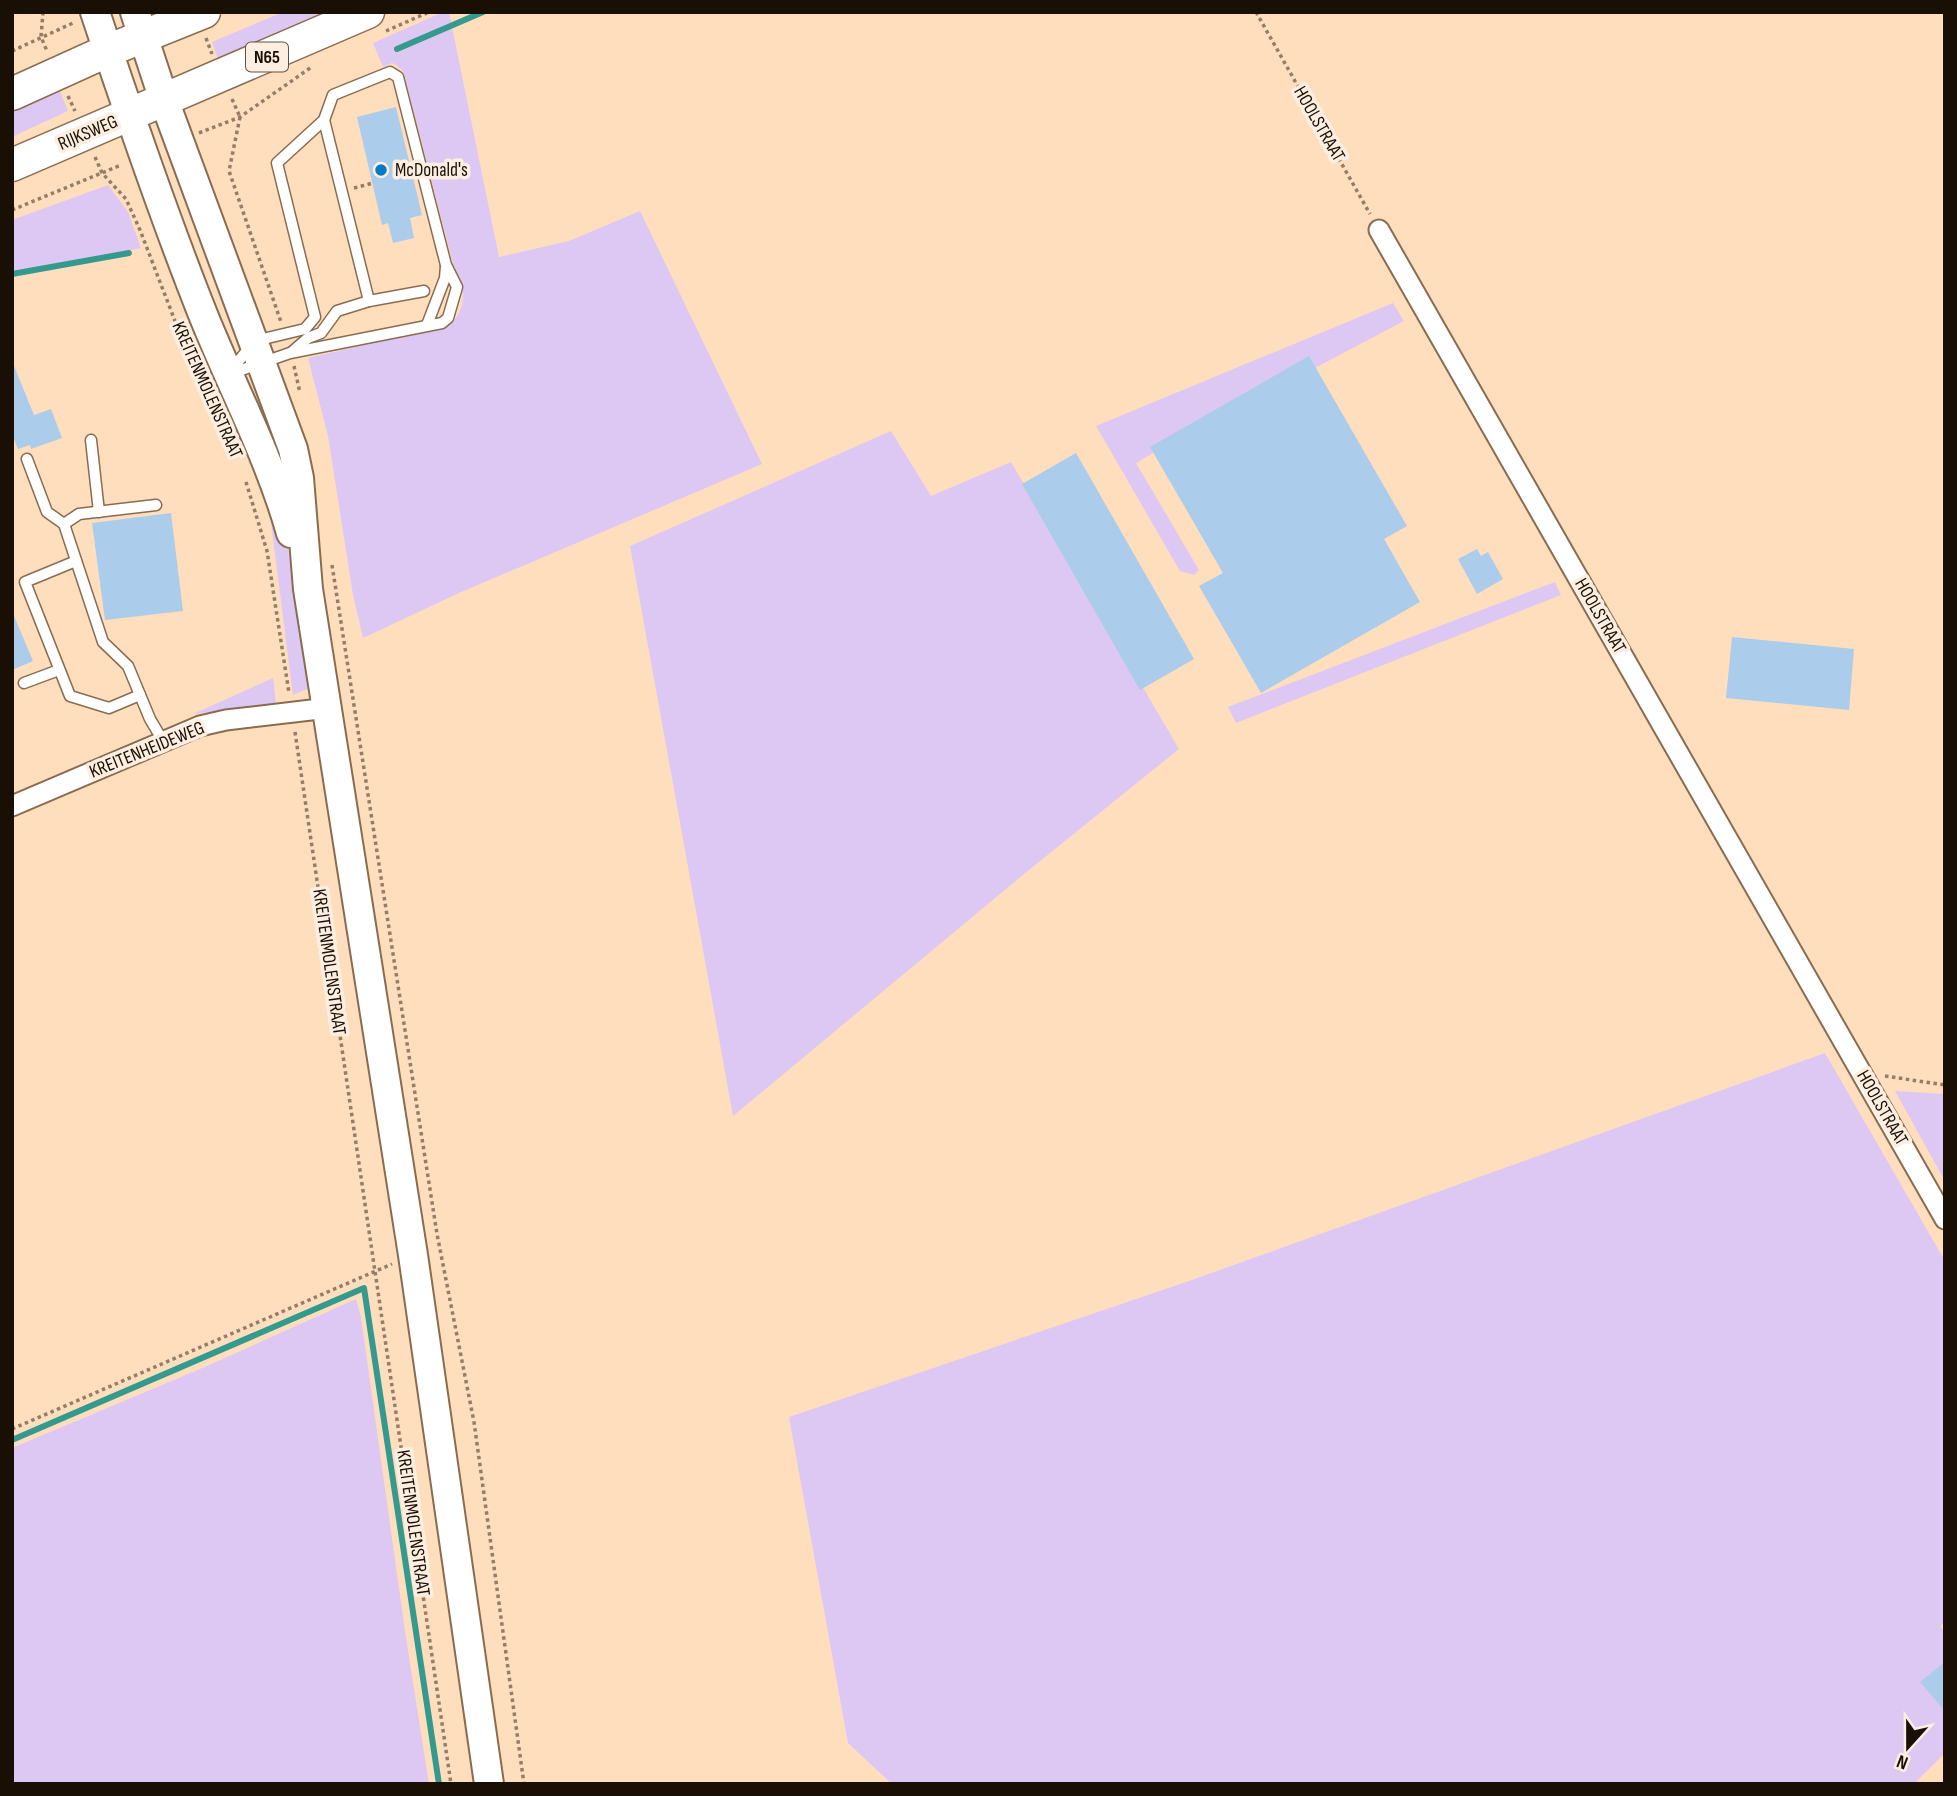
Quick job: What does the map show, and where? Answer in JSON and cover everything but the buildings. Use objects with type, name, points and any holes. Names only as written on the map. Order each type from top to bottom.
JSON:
[{"type":"main road","points":[[12,94],[107,51],[139,24],[204,12]]},
{"type":"main road","name":"N65","points":[[164,100],[377,22]]},
{"type":"main road","name":"RIJKSWEG","points":[[12,165],[164,100]]},
{"type":"street","name":"KREITENMOLENSTRAAT","points":[[95,13],[172,232],[216,379],[278,488],[308,589]]},
{"type":"street","name":"KREITENMOLENSTRAAT","points":[[139,24],[164,100],[293,449],[299,478],[308,589],[413,1255],[489,1784]]},
{"type":"street","name":"HOOLSTRAAT","points":[[1379,230],[1945,1219]]},
{"type":"street","name":"KREITENHEIDEWEG","points":[[12,806],[200,726],[328,708]]},
{"type":"lane","points":[[216,379],[258,352],[290,353],[447,320],[457,293],[456,283],[446,265],[398,77],[390,72],[333,95],[324,120],[277,163],[315,317],[304,329],[258,352],[216,379]]},
{"type":"lane","points":[[324,120],[369,301]]},
{"type":"lane","points":[[427,325],[445,278],[446,265]]},
{"type":"lane","points":[[290,353],[308,338],[321,334],[337,311],[369,301],[424,291]]},
{"type":"lane","points":[[91,440],[100,512]]},
{"type":"lane","points":[[27,459],[47,512],[64,524],[103,642],[128,666],[150,719],[163,741]]},
{"type":"lane","points":[[64,524],[79,514],[156,505]]},
{"type":"lane","points":[[76,561],[25,582],[70,695],[109,708],[140,695]]},
{"type":"lane","points":[[24,683],[59,670]]},
{"type":"path","points":[[41,37],[43,12]]},
{"type":"path","points":[[377,22],[429,12]]},
{"type":"path","name":"HOOLSTRAAT","points":[[1255,12],[1379,230]]},
{"type":"path","points":[[12,51],[95,13]]},
{"type":"path","name":"KREITENMOLENSTRAAT","points":[[41,37],[102,173],[131,209],[185,347],[216,379]]},
{"type":"path","points":[[240,117],[317,62]]},
{"type":"path","points":[[12,210],[102,173]]},
{"type":"path","name":"KREITENMOLENSTRAAT","points":[[244,475],[267,551],[451,1784]]},
{"type":"path","points":[[331,560],[437,1234],[474,1422],[524,1784]]},
{"type":"path","points":[[1867,1082],[1879,1075],[1945,1085]]},
{"type":"path","points":[[12,1429],[413,1255]]},
{"type":"shaded area","points":[[283,12],[324,12],[218,59],[212,42]]},
{"type":"shaded area","points":[[443,12],[449,12],[499,257],[569,241],[640,211],[762,464],[459,593],[363,638],[353,595],[328,436],[308,358],[449,325],[459,313],[463,299],[462,284],[455,271],[403,71],[392,63],[383,67],[373,43]]},
{"type":"shaded area","points":[[59,89],[68,111],[12,137],[12,112]]},
{"type":"shaded area","points":[[108,185],[128,212],[141,248],[12,275],[12,220]]},
{"type":"shaded area","points":[[1393,303],[1404,321],[1311,370],[1307,364],[1136,463],[1199,570],[1194,575],[1180,571],[1096,426]]},
{"type":"shaded area","points":[[891,431],[931,496],[1011,462],[1179,749],[733,1116],[630,546]]},
{"type":"shaded area","points":[[265,476],[287,545],[309,680],[307,689],[293,695]]},
{"type":"shaded area","points":[[1555,582],[1561,595],[1236,723],[1228,707]]},
{"type":"shaded area","points":[[273,678],[276,703],[193,714]]},
{"type":"shaded area","points":[[1825,1053],[1945,1261],[1945,1622],[1940,1626],[1945,1633],[1945,1753],[1914,1784],[892,1784],[848,1743],[789,1417],[1189,1281]]},
{"type":"shaded area","points":[[1895,1091],[1945,1094],[1945,1181]]},
{"type":"shaded area","points":[[356,1299],[361,1317],[429,1784],[12,1784],[12,1448],[207,1366]]},
{"type":"waterway","points":[[397,49],[483,12]]},
{"type":"waterway","points":[[12,274],[129,253]]},
{"type":"waterway","points":[[12,1440],[364,1288],[439,1784]]},
{"type":"place","name":"McDonald's","points":[[381,170]]}]
